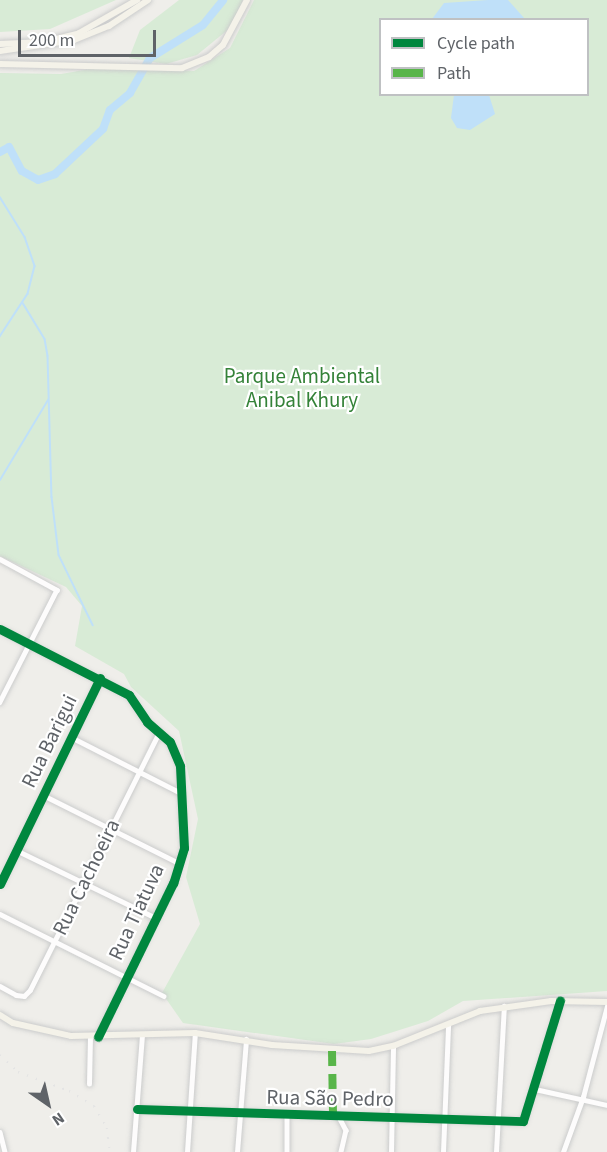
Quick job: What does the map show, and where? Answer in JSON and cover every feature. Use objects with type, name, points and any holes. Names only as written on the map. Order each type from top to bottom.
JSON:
[{"type":"main road","points":[[0,44],[44,42],[79,33],[136,0]]},
{"type":"main road","points":[[0,51],[38,49],[80,38],[148,0]]},
{"type":"main road","points":[[0,64],[58,69],[135,65],[182,68],[209,57],[234,30],[247,0]]},
{"type":"main road","points":[[0,1015],[13,1023],[90,1037],[195,1032],[332,1051],[393,1046],[504,1006],[560,1001],[607,1004]]},
{"type":"street","points":[[0,559],[57,590],[0,702]]},
{"type":"street","name":"Rua Tiatuva","points":[[0,629],[100,678],[129,695],[176,754],[185,834],[179,863],[156,918],[98,1037]]},
{"type":"street","name":"Rua Barigui","points":[[0,884],[100,678]]},
{"type":"street","name":"Rua Cachoeira","points":[[0,986],[24,996],[54,942],[159,732]]},
{"type":"street","points":[[71,737],[140,770],[181,793]]},
{"type":"street","points":[[43,795],[110,826],[179,863]]},
{"type":"street","points":[[16,850],[81,886],[156,918]]},
{"type":"street","points":[[0,914],[164,996]]},
{"type":"street","points":[[560,1001],[535,1089],[583,1097],[607,1105]]},
{"type":"street","points":[[563,1152],[583,1097],[607,1004]]},
{"type":"street","points":[[496,1152],[504,1006]]},
{"type":"street","points":[[443,1152],[448,1025]]},
{"type":"street","points":[[187,1152],[195,1032]]},
{"type":"street","points":[[133,1152],[142,1035]]},
{"type":"street","points":[[89,1084],[90,1037]]},
{"type":"street","points":[[237,1152],[246,1040]]},
{"type":"street","points":[[391,1152],[393,1046]]},
{"type":"street","name":"Rua São Pedro","points":[[137,1109],[190,1108],[286,1117],[393,1115],[444,1120],[523,1121],[535,1089]]},
{"type":"street","points":[[286,1117],[287,1152]]},
{"type":"street","points":[[339,1117],[345,1130],[341,1152]]},
{"type":"street","points":[[0,1132],[5,1152]]},
{"type":"green space","points":[[0,0],[116,0],[50,29],[0,32]]},
{"type":"green space","points":[[179,0],[243,0],[230,28],[197,55],[166,64],[129,58],[140,30]]},
{"type":"green space","name":"Parque Ambiental Anibal Khury","points":[[254,0],[607,0],[607,991],[463,1001],[428,1021],[371,1039],[334,1044],[183,1023],[162,993],[200,924],[186,877],[198,819],[179,731],[131,687],[124,674],[75,646],[82,606],[66,587],[0,556],[0,73],[61,74],[101,67],[194,71],[230,48]]},
{"type":"water","points":[[508,0],[524,18],[433,18],[444,3]]},
{"type":"water","points":[[454,96],[489,96],[495,114],[470,130],[457,128],[451,118]]},
{"type":"waterway","points":[[0,152],[9,147],[22,171],[38,180],[55,174],[103,129],[110,110],[130,93],[150,58],[203,25],[223,0]]},
{"type":"waterway","points":[[0,197],[25,237],[35,266],[28,294],[0,337]]},
{"type":"waterway","points":[[23,303],[45,339],[48,356],[52,497],[59,555],[93,625]]},
{"type":"waterway","points":[[0,480],[48,400]]},
{"type":"railway","points":[[0,1055],[18,1072],[69,1091],[94,1106],[107,1128],[110,1152]]},
{"type":"marked path","points":[[332,1051],[333,1117]]},
{"type":"cycle path","points":[[0,629],[129,695],[147,722],[170,742],[180,766],[184,848],[173,883],[98,1037]]},
{"type":"cycle path","points":[[0,884],[100,678]]},
{"type":"cycle path","points":[[137,1109],[523,1121],[560,1001]]}]
